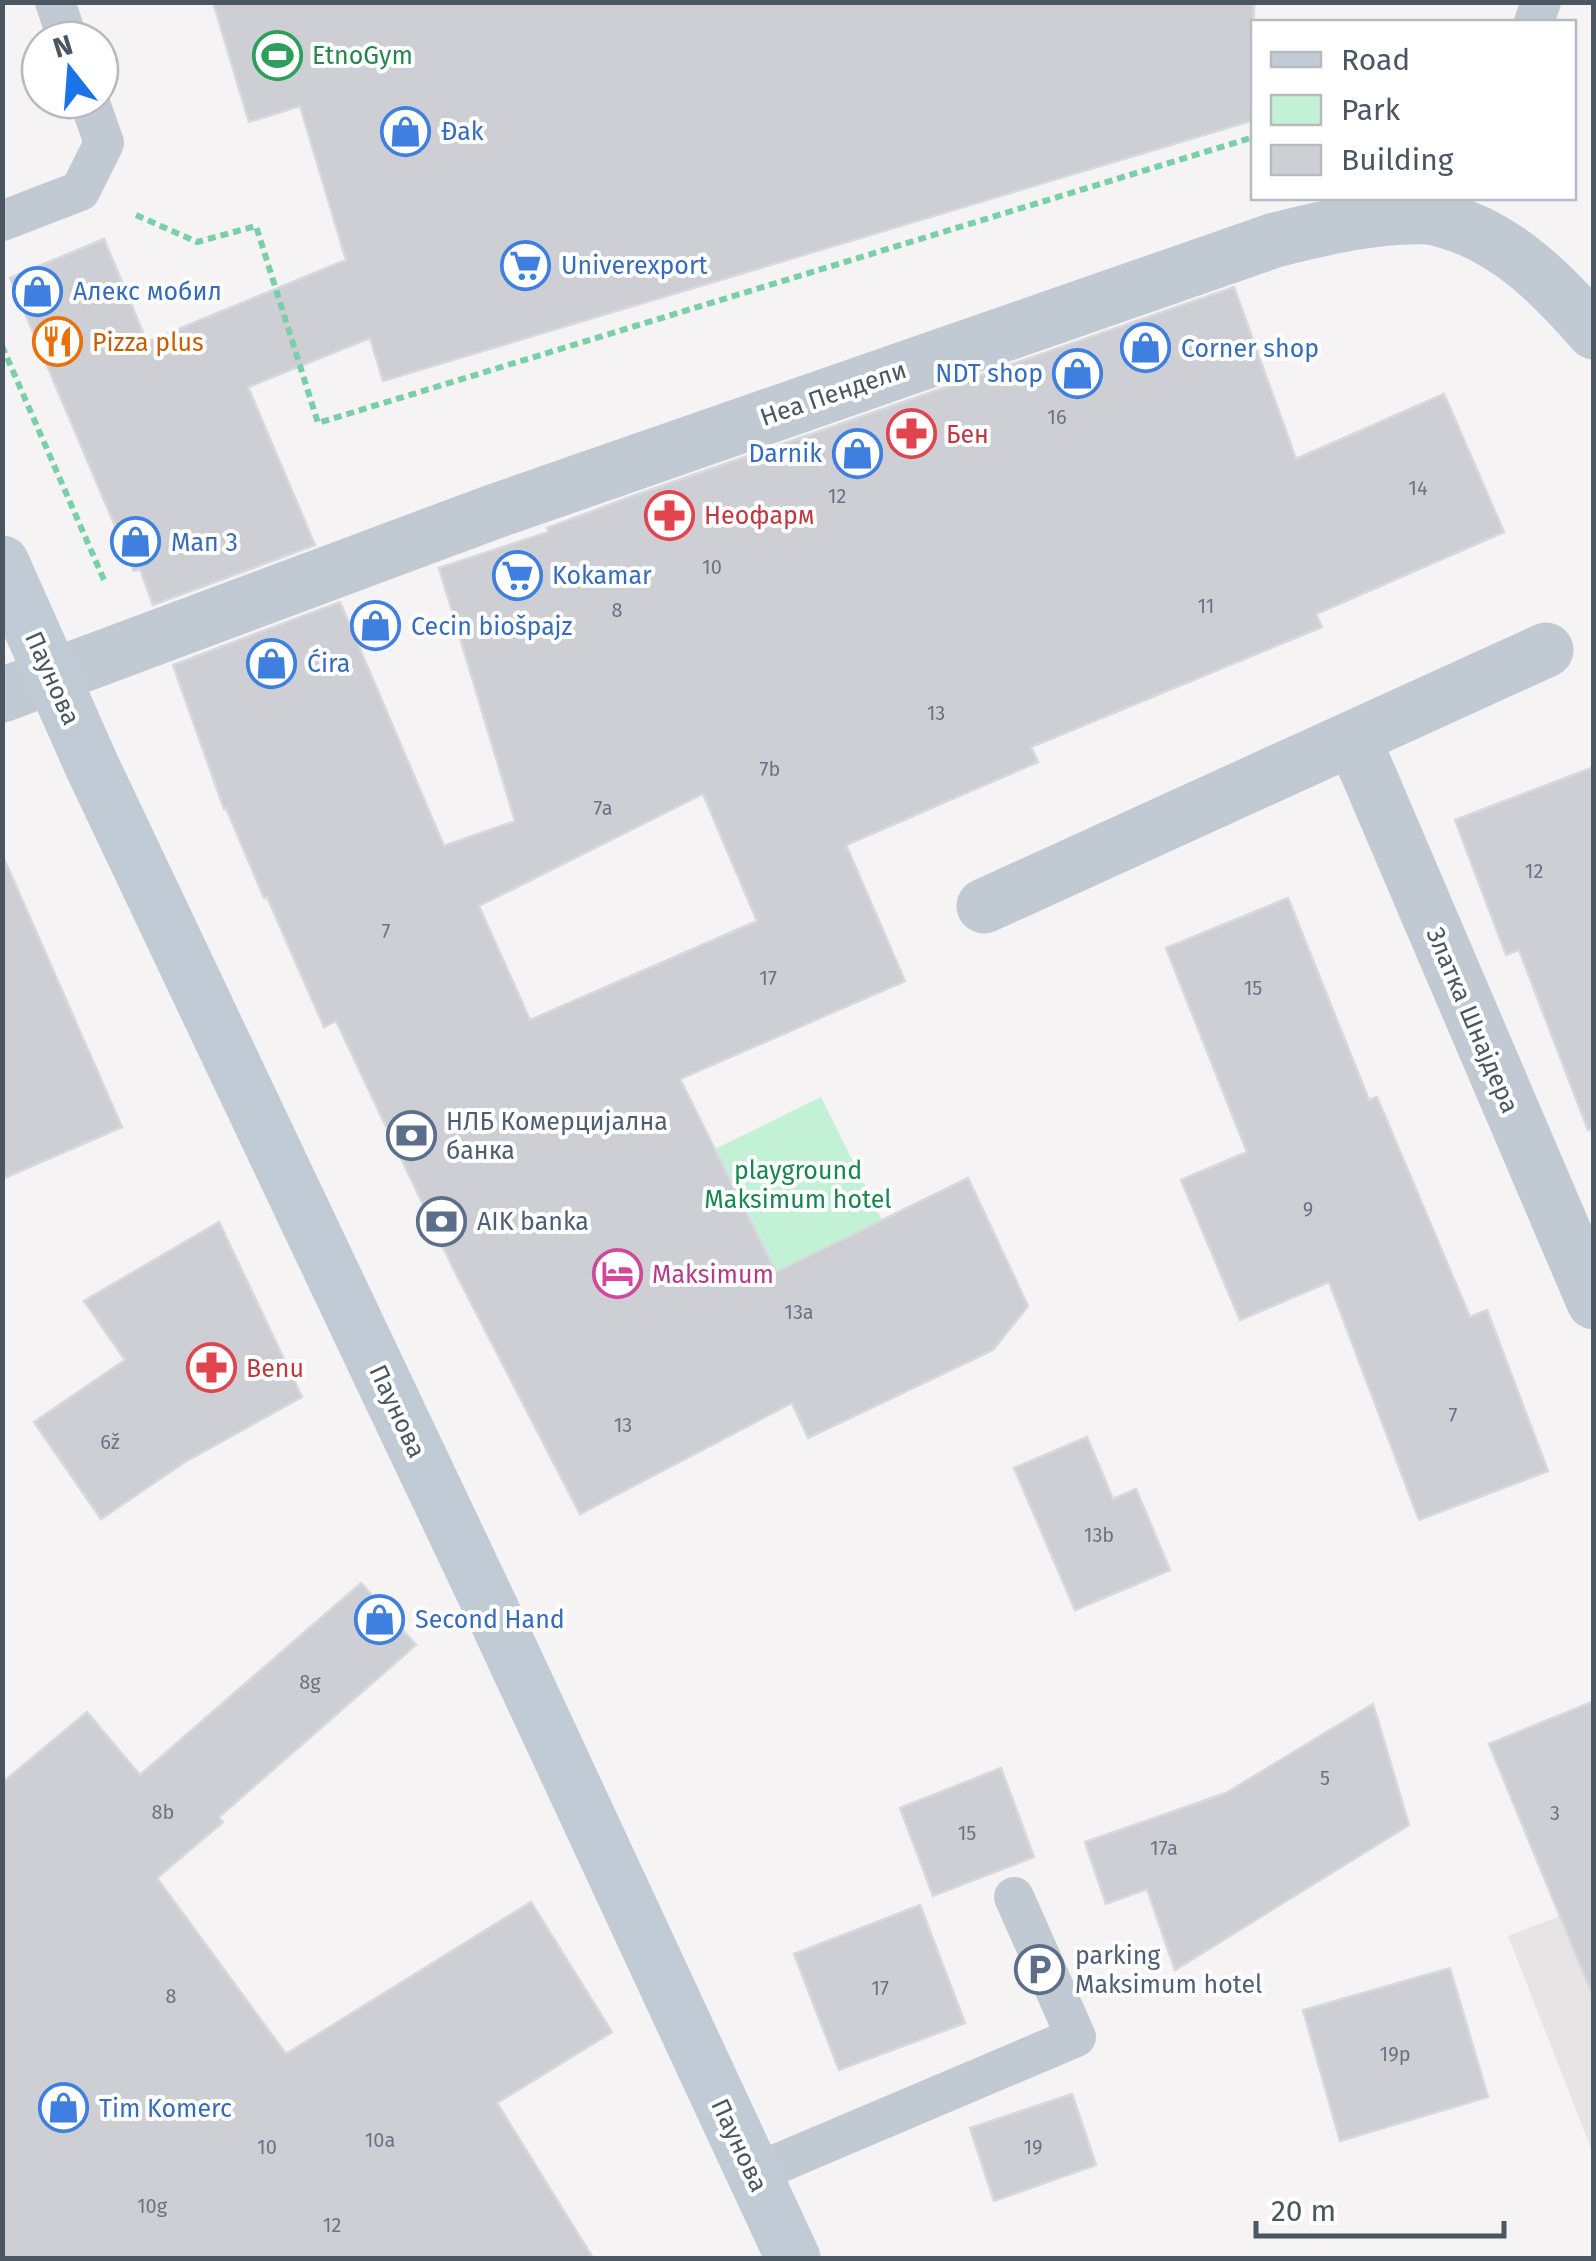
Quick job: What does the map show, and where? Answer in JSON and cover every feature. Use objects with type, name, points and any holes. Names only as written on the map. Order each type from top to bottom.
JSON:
[{"type":"street","name":"Неа Пендели","points":[[2,695],[490,512],[1275,240],[1327,226],[1464,211],[1482,234],[1512,253],[1563,296],[1594,332]]},
{"type":"street","name":"Паунова","points":[[2,563],[92,766],[499,1624],[793,2258]]},
{"type":"street","points":[[984,906],[1546,650]]},
{"type":"street","name":"Златка Шнајдера","points":[[1353,738],[1594,1302]]},
{"type":"lane","points":[[2,221],[80,190],[104,143],[96,120]]},
{"type":"lane","points":[[753,2174],[1076,2037],[1014,1896]]},
{"type":"path","points":[[80,190],[197,242],[256,226],[318,423],[1251,138]]},
{"type":"path","points":[[2,346],[133,646]]},
{"type":"shaded area","points":[[1593,1903],[1593,2153],[1508,1936]]},
{"type":"green space","name":"playground Maksimum hotel","points":[[821,1097],[882,1220],[776,1273],[715,1149]]},
{"type":"building","points":[[213,2],[1254,2],[1251,121],[383,381],[370,338],[248,387],[315,545],[153,605],[140,569],[134,571],[10,278],[104,239],[147,342],[346,260],[300,106],[249,122]]},
{"type":"building","points":[[1234,287],[1296,459],[1444,394],[1504,532],[1316,614],[1322,627],[1031,747],[1038,762],[846,845],[905,981],[680,1079],[776,1272],[968,1178],[1028,1306],[993,1350],[808,1438],[792,1403],[580,1514],[454,1270],[336,1021],[324,1027],[224,809],[173,665],[340,602],[444,846],[515,821],[439,568],[548,532],[547,528]],"holes":[[[703,794],[757,921],[530,1020],[479,906]]]},
{"type":"building","points":[[1594,767],[1594,1128],[1588,1130],[1519,950],[1506,955],[1455,820]]},
{"type":"building","points":[[2,854],[122,1127],[2,1179]]},
{"type":"building","points":[[1288,898],[1369,1100],[1377,1097],[1470,1317],[1487,1310],[1548,1471],[1419,1520],[1329,1282],[1240,1320],[1181,1180],[1247,1152],[1166,948]]},
{"type":"building","points":[[219,1222],[302,1397],[185,1462],[101,1519],[34,1422],[125,1360],[84,1301]]},
{"type":"building","points":[[1087,1437],[1113,1499],[1136,1489],[1170,1570],[1075,1610],[1014,1468]]},
{"type":"building","points":[[361,1583],[416,1645],[219,1817],[223,1822],[157,1878],[286,2054],[531,1902],[612,2032],[497,2103],[593,2258],[2,2258],[2,1783],[87,1712],[140,1775]]},
{"type":"building","points":[[1594,1701],[1594,1993],[1592,1994],[1489,1744]]},
{"type":"building","points":[[1373,1704],[1409,1825],[1175,1970],[1147,1889],[1106,1904],[1085,1842],[1226,1793]]},
{"type":"building","points":[[1001,1768],[1034,1857],[933,1896],[900,1808]]},
{"type":"building","points":[[920,1905],[965,2023],[839,2070],[794,1954]]},
{"type":"building","points":[[1450,1968],[1488,2097],[1340,2141],[1303,2010]]},
{"type":"building","points":[[1072,2094],[1096,2165],[994,2201],[970,2128]]},
{"type":"place","name":"EtnoGym","points":[[277,55]]},
{"type":"place","name":"Đak","points":[[406,131]]},
{"type":"place","name":"Univerexport","points":[[526,265]]},
{"type":"place","name":"Алекс мобил","points":[[38,291]]},
{"type":"place","name":"Pizza plus","points":[[57,342]]},
{"type":"place","name":"Corner shop","points":[[1146,348]]},
{"type":"place","name":"NDT shop","points":[[1078,373]]},
{"type":"place","name":"Бен","points":[[911,434]]},
{"type":"place","name":"Darnik","points":[[857,453]]},
{"type":"place","name":"Неофарм","points":[[669,515]]},
{"type":"place","name":"Мап 3","points":[[136,542]]},
{"type":"place","name":"Kokamar","points":[[517,575]]},
{"type":"place","name":"Cecin biošpajz","points":[[376,626]]},
{"type":"place","name":"Ćira","points":[[272,663]]},
{"type":"place","name":"НЛБ Комерцијална банка","points":[[411,1135]]},
{"type":"place","name":"AIK banka","points":[[442,1221]]},
{"type":"place","name":"Maksimum","points":[[617,1274]]},
{"type":"place","name":"Benu","points":[[211,1368]]},
{"type":"place","name":"Second Hand","points":[[380,1619]]},
{"type":"place","name":"parking Maksimum hotel","points":[[1040,1969]]},
{"type":"place","name":"Tim Komerc","points":[[64,2108]]}]
